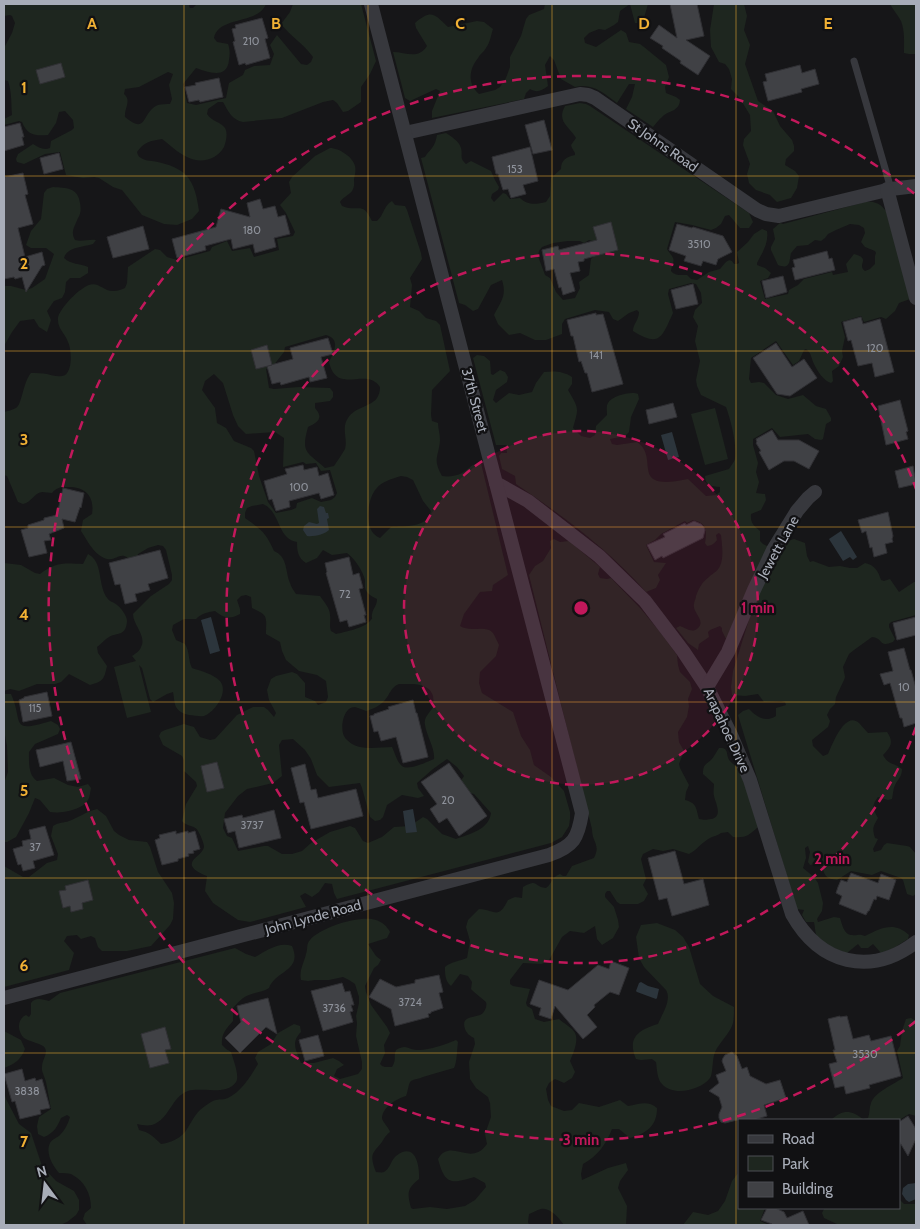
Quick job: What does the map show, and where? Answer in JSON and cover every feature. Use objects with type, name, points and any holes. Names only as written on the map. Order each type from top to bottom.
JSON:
[{"type":"street","name":"37th Street","points":[[371,4],[577,796]]},
{"type":"street","name":"St Johns Road","points":[[405,133],[580,94],[595,98],[757,210],[766,214],[779,216],[889,189],[916,186]]},
{"type":"street","points":[[889,189],[916,298]]},
{"type":"street","name":"Arapahoe Drive","points":[[496,483],[528,501],[606,563],[645,601],[683,651],[707,687],[731,735],[750,780],[792,914],[808,938],[840,958],[854,962],[884,960],[902,952],[916,942]]},
{"type":"street","name":"Jewett Lane","points":[[707,687],[728,652],[773,550],[797,511],[815,492]]},
{"type":"street","name":"John Lynde Road","points":[[4,998],[558,852],[569,846],[579,831],[582,813],[577,796]]},
{"type":"lane","points":[[854,61],[889,189]]},
{"type":"green space","points":[[4,4],[190,4],[190,8],[193,8],[197,4],[266,4],[262,11],[255,15],[230,23],[217,31],[214,38],[217,42],[228,44],[229,46],[228,66],[225,70],[216,73],[196,68],[183,84],[187,103],[196,105],[226,98],[229,83],[243,75],[245,70],[254,66],[270,65],[274,54],[270,45],[277,35],[301,64],[307,65],[311,62],[313,57],[281,24],[290,12],[293,4],[361,4],[376,61],[361,87],[361,102],[348,111],[343,112],[333,100],[282,118],[243,122],[233,117],[223,102],[218,102],[208,109],[207,114],[225,128],[226,138],[224,147],[213,158],[208,160],[192,159],[180,153],[162,139],[151,141],[142,146],[137,152],[139,157],[178,169],[185,174],[195,191],[199,211],[192,219],[177,225],[164,224],[142,215],[122,190],[113,187],[99,178],[66,175],[60,152],[45,154],[24,164],[17,162],[18,154],[33,144],[43,149],[48,149],[50,148],[51,141],[74,128],[73,120],[65,111],[59,112],[56,123],[48,135],[32,134],[19,121],[4,125],[4,119],[12,115],[9,85],[8,81],[4,80],[4,48],[15,23],[12,16],[4,16]],"holes":[[[168,72],[173,74],[169,85],[172,99],[170,104],[159,105],[153,108],[141,123],[137,124],[125,117],[128,102],[124,94],[125,89],[139,87]]]},
{"type":"green space","points":[[545,4],[630,4],[620,11],[618,22],[605,30],[599,29],[589,33],[584,38],[585,43],[596,47],[621,30],[626,33],[629,42],[640,44],[666,65],[669,77],[665,87],[666,93],[680,100],[678,107],[659,119],[653,127],[626,109],[632,97],[635,84],[629,84],[617,103],[593,88],[587,86],[575,87],[561,79],[554,60],[550,56],[545,65],[548,86],[539,91],[530,89],[524,99],[432,118],[432,111],[440,91],[436,89],[410,101],[405,98],[393,52],[416,54],[420,53],[427,46],[415,23],[425,16],[436,16],[448,27],[477,21],[484,22],[493,29],[487,46],[475,62],[471,72],[471,81],[479,94],[500,87],[506,78],[510,67],[510,57],[521,36],[526,19],[529,15],[544,9]]},
{"type":"green space","points":[[630,4],[648,4],[644,18],[640,23],[635,23]]},
{"type":"green space","points":[[714,4],[744,4],[747,16],[744,30],[750,45],[745,64],[758,101],[773,111],[780,126],[792,140],[794,146],[794,151],[786,159],[785,165],[799,176],[797,188],[791,198],[777,202],[770,195],[756,190],[749,183],[747,174],[750,164],[743,145],[744,139],[751,131],[750,115],[739,97],[731,89],[732,79],[729,69],[725,64],[719,62],[711,47],[710,30]]},
{"type":"green space","points":[[890,4],[916,4],[916,54],[904,53],[902,25]]},
{"type":"green space","points":[[580,103],[590,106],[749,213],[753,222],[749,228],[740,228],[729,215],[725,216],[721,224],[711,230],[675,222],[667,249],[672,256],[671,271],[674,274],[687,275],[691,279],[697,280],[709,272],[720,269],[730,260],[734,264],[739,263],[737,252],[754,234],[762,229],[767,231],[767,240],[757,265],[771,273],[768,278],[760,281],[765,299],[788,294],[789,290],[804,279],[832,272],[833,275],[848,272],[846,264],[854,254],[862,258],[862,266],[865,271],[875,264],[876,253],[865,247],[861,242],[865,233],[864,228],[859,225],[850,224],[828,234],[821,241],[815,240],[808,245],[797,246],[791,253],[787,266],[778,265],[771,247],[775,239],[773,229],[780,223],[783,224],[871,202],[879,204],[886,211],[910,299],[899,303],[895,311],[886,319],[881,317],[864,322],[861,316],[841,322],[845,337],[842,351],[843,357],[839,366],[832,371],[833,381],[831,383],[819,373],[806,349],[799,361],[793,365],[776,341],[751,358],[749,379],[751,383],[764,383],[776,395],[788,399],[803,395],[816,406],[826,409],[831,421],[826,424],[823,439],[821,440],[815,439],[808,434],[780,437],[772,428],[753,439],[758,463],[756,472],[759,482],[756,493],[765,494],[766,500],[761,510],[751,514],[751,520],[760,531],[760,541],[769,547],[732,636],[726,639],[720,626],[710,630],[708,632],[709,637],[699,644],[698,650],[688,643],[676,628],[680,626],[689,630],[696,630],[700,625],[700,619],[695,610],[694,602],[698,590],[703,583],[720,566],[722,555],[721,535],[719,533],[716,535],[717,540],[707,546],[705,543],[706,531],[703,525],[698,521],[693,520],[687,523],[685,521],[661,534],[646,545],[654,562],[666,563],[658,575],[660,580],[656,588],[646,592],[601,547],[551,508],[516,484],[515,476],[502,469],[499,456],[501,453],[507,453],[506,445],[496,445],[473,358],[477,355],[484,356],[490,361],[491,374],[493,375],[500,370],[505,372],[508,377],[507,382],[496,390],[493,400],[496,403],[509,393],[519,395],[532,392],[544,372],[558,372],[572,377],[572,384],[568,390],[577,408],[573,428],[581,436],[590,438],[595,435],[596,426],[607,415],[607,406],[610,400],[631,393],[638,394],[639,399],[631,417],[629,432],[625,436],[610,439],[612,444],[637,442],[644,449],[647,456],[651,477],[658,481],[669,482],[688,479],[706,496],[716,495],[720,492],[720,487],[707,484],[705,476],[729,469],[735,459],[735,447],[732,426],[726,407],[701,395],[697,386],[696,380],[700,361],[695,341],[698,326],[693,317],[695,310],[702,303],[701,293],[696,284],[691,283],[669,289],[668,294],[673,313],[663,334],[655,339],[649,339],[633,331],[639,315],[637,310],[618,321],[613,319],[609,312],[595,310],[565,319],[562,324],[562,334],[546,340],[535,340],[520,333],[509,335],[498,324],[494,315],[504,294],[502,280],[491,285],[478,309],[473,311],[459,303],[421,158],[425,157],[432,148],[437,135],[446,133],[459,143],[462,158],[466,164],[471,161],[491,171],[499,187],[492,194],[491,198],[494,202],[503,193],[510,199],[520,198],[529,203],[546,202],[550,196],[551,178],[561,169],[565,159],[575,155],[571,145],[576,138],[565,124],[562,116],[565,106]],"holes":[[[589,240],[594,242],[594,256],[591,259],[589,275],[579,282],[580,288],[575,298],[563,300],[556,292],[550,278],[545,275],[538,256],[539,251],[542,247],[553,243],[568,241],[584,243]]]},
{"type":"green space","points":[[330,148],[334,148],[352,159],[355,166],[354,188],[340,202],[342,206],[363,209],[372,221],[377,221],[387,205],[392,201],[395,205],[405,206],[407,210],[422,259],[410,278],[412,285],[410,307],[440,325],[450,371],[432,390],[432,421],[438,423],[440,438],[437,465],[442,476],[455,476],[473,465],[481,463],[508,575],[493,585],[492,591],[480,592],[464,614],[460,626],[469,629],[486,629],[494,634],[499,645],[496,656],[480,672],[479,683],[482,693],[513,712],[521,736],[530,750],[534,765],[551,777],[564,791],[570,819],[569,826],[562,837],[551,843],[337,899],[332,884],[325,883],[319,892],[312,897],[305,893],[300,896],[306,907],[250,922],[238,920],[213,903],[205,891],[207,876],[193,867],[193,860],[203,851],[204,847],[197,829],[182,821],[186,804],[197,786],[196,782],[184,771],[182,756],[163,745],[159,736],[165,730],[184,724],[194,727],[200,737],[210,740],[215,739],[237,715],[253,707],[264,707],[274,717],[276,713],[269,700],[267,690],[271,679],[276,676],[292,672],[297,674],[305,683],[305,697],[315,701],[318,705],[326,702],[328,697],[326,681],[317,675],[299,671],[286,660],[280,642],[266,634],[264,615],[252,608],[251,597],[246,595],[241,596],[237,600],[240,614],[236,616],[227,617],[215,611],[204,614],[196,619],[184,619],[173,625],[172,630],[176,640],[187,647],[192,668],[214,676],[220,681],[223,691],[220,701],[216,706],[204,716],[189,715],[176,707],[173,692],[153,702],[150,699],[142,668],[139,665],[151,712],[127,718],[114,667],[136,661],[132,656],[140,648],[142,639],[133,614],[151,596],[172,580],[166,550],[163,546],[158,545],[148,548],[138,554],[134,566],[126,557],[119,556],[109,559],[100,556],[81,531],[83,520],[92,514],[92,502],[87,493],[78,488],[64,487],[52,493],[42,492],[26,503],[18,502],[7,476],[4,475],[4,412],[15,409],[18,406],[31,373],[43,373],[54,376],[66,375],[71,362],[70,351],[67,339],[60,328],[58,318],[68,302],[87,286],[92,284],[110,291],[125,288],[128,267],[155,249],[160,250],[167,257],[177,260],[210,251],[212,247],[227,241],[232,251],[250,248],[254,257],[279,250],[277,239],[293,236],[295,232],[280,205],[291,193],[289,182],[292,177],[315,156]],"holes":[[[326,335],[331,337],[335,343],[329,362],[333,372],[338,377],[345,379],[367,379],[374,381],[380,387],[375,401],[355,411],[348,418],[345,426],[345,449],[334,466],[325,468],[309,454],[305,447],[308,427],[319,419],[315,403],[330,401],[333,397],[333,392],[330,388],[269,388],[266,369],[273,366],[284,352],[285,347]],[[214,374],[223,383],[238,426],[246,434],[275,432],[284,438],[283,467],[303,462],[306,464],[316,463],[321,471],[330,470],[337,493],[335,497],[321,502],[312,498],[297,503],[296,508],[276,513],[268,502],[259,476],[254,451],[234,441],[226,428],[217,423],[215,408],[202,390],[205,381]],[[401,476],[413,480],[423,501],[431,511],[429,517],[415,525],[391,527],[380,538],[374,534],[369,524],[369,505],[373,493],[384,482]],[[263,504],[269,508],[286,536],[297,542],[298,554],[306,563],[317,558],[323,550],[332,555],[347,553],[350,555],[362,573],[366,590],[377,599],[370,621],[359,628],[344,632],[336,634],[331,631],[329,610],[320,596],[296,594],[290,584],[282,557],[274,551],[263,532],[245,518],[247,508]],[[399,684],[424,686],[431,691],[433,696],[434,704],[425,722],[434,759],[418,766],[402,766],[392,747],[360,747],[351,743],[344,736],[343,723],[348,710],[355,707],[366,711],[376,707],[385,700],[394,687]],[[293,739],[305,750],[311,759],[317,775],[329,787],[360,783],[370,817],[375,821],[383,817],[387,805],[402,795],[418,798],[424,796],[417,783],[447,759],[464,776],[458,785],[458,790],[474,794],[491,813],[489,819],[487,824],[478,830],[456,839],[442,834],[423,817],[410,826],[394,827],[382,837],[368,843],[363,841],[355,828],[350,826],[330,832],[311,843],[302,851],[292,854],[282,854],[268,846],[238,851],[232,838],[227,836],[223,828],[225,813],[238,796],[247,789],[273,783],[282,776],[279,745],[282,740]]]},
{"type":"green space","points":[[53,187],[71,189],[79,198],[80,215],[73,232],[75,240],[96,240],[93,244],[68,252],[64,258],[70,262],[88,267],[88,273],[80,278],[70,278],[66,282],[62,298],[54,301],[47,311],[51,320],[47,332],[39,327],[34,319],[20,321],[4,346],[4,286],[26,290],[32,288],[45,279],[54,254],[46,248],[31,248],[26,245],[31,231],[41,219],[44,193],[47,189]]},
{"type":"green space","points":[[715,408],[728,459],[705,465],[691,414]]},
{"type":"green space","points":[[554,539],[560,542],[569,541],[600,567],[598,574],[600,578],[611,578],[641,609],[677,655],[680,672],[690,682],[692,689],[688,699],[687,717],[678,732],[679,742],[684,751],[679,764],[689,785],[685,800],[694,804],[699,819],[705,820],[717,816],[718,810],[714,794],[714,784],[703,774],[703,771],[719,748],[725,749],[729,759],[737,768],[747,790],[758,827],[744,837],[733,837],[728,832],[721,833],[707,840],[689,854],[673,849],[663,851],[653,849],[643,854],[641,859],[646,879],[643,885],[648,894],[644,901],[638,904],[620,904],[610,891],[607,891],[605,894],[605,897],[614,907],[618,920],[619,927],[613,938],[602,945],[597,939],[595,926],[584,933],[570,931],[562,937],[548,962],[541,964],[523,963],[510,980],[510,984],[513,986],[530,989],[526,1003],[532,1009],[535,1019],[544,1022],[559,1019],[572,1029],[576,1036],[575,1047],[570,1061],[575,1072],[572,1078],[564,1083],[555,1079],[549,1083],[546,1089],[551,1106],[564,1111],[572,1110],[579,1103],[599,1107],[620,1100],[628,1106],[647,1103],[657,1108],[655,1120],[650,1128],[630,1138],[619,1129],[612,1129],[601,1149],[583,1164],[582,1180],[608,1168],[626,1163],[628,1170],[620,1181],[618,1188],[627,1206],[626,1225],[564,1225],[560,1219],[548,1210],[539,1209],[529,1214],[529,1225],[87,1225],[83,1219],[85,1213],[91,1208],[86,1188],[80,1180],[71,1174],[59,1173],[52,1163],[48,1151],[50,1143],[60,1135],[70,1117],[67,1115],[61,1118],[50,1134],[44,1137],[38,1134],[39,1117],[51,1109],[42,1069],[46,1050],[41,1045],[24,1038],[20,1032],[19,1025],[21,1019],[26,1015],[29,1017],[31,1014],[31,1003],[39,999],[49,1001],[60,993],[235,948],[255,957],[277,946],[292,946],[294,961],[291,966],[272,982],[269,988],[244,997],[233,1008],[233,1021],[223,1035],[222,1045],[231,1052],[237,1072],[236,1082],[227,1089],[188,1091],[178,1098],[158,1122],[152,1125],[137,1124],[139,1130],[151,1135],[161,1144],[175,1140],[182,1135],[198,1112],[208,1104],[228,1098],[237,1092],[258,1064],[255,1058],[258,1052],[271,1044],[278,1033],[294,1024],[300,1026],[301,1032],[295,1043],[301,1063],[314,1063],[333,1058],[344,1065],[337,1069],[334,1076],[340,1079],[358,1074],[362,1069],[362,1062],[356,1036],[356,1016],[359,997],[355,984],[343,977],[329,980],[301,980],[301,970],[309,942],[315,935],[341,923],[360,919],[378,921],[386,926],[390,932],[387,938],[368,944],[381,960],[374,968],[365,986],[366,992],[371,1005],[390,1033],[384,1045],[385,1053],[380,1064],[385,1067],[392,1067],[396,1050],[400,1048],[406,1047],[423,1050],[456,1040],[458,1042],[454,1068],[411,1081],[406,1096],[395,1101],[385,1110],[382,1118],[390,1132],[373,1154],[376,1172],[386,1171],[394,1158],[402,1152],[408,1151],[412,1153],[417,1162],[419,1173],[419,1179],[409,1191],[411,1208],[413,1209],[430,1207],[447,1209],[465,1206],[475,1200],[486,1187],[485,1183],[474,1177],[460,1181],[446,1178],[438,1159],[443,1153],[449,1151],[474,1153],[481,1151],[487,1144],[485,1134],[491,1117],[488,1097],[476,1088],[470,1079],[469,1062],[475,1044],[474,1038],[467,1032],[464,1024],[467,1019],[483,1013],[486,1008],[486,1002],[471,989],[472,982],[468,976],[460,974],[451,986],[446,980],[445,967],[467,958],[470,941],[466,927],[468,920],[479,909],[499,912],[508,900],[515,897],[522,898],[523,887],[534,883],[546,888],[560,874],[566,876],[572,866],[594,858],[597,850],[529,575],[535,566],[543,561],[551,548],[550,541]]},
{"type":"green space","points":[[794,539],[805,543],[810,562],[813,561],[829,567],[857,568],[865,563],[871,565],[876,569],[881,580],[890,579],[899,592],[916,582],[916,615],[889,624],[895,639],[893,642],[885,644],[872,637],[849,654],[843,667],[844,680],[836,697],[835,704],[827,715],[830,721],[828,727],[812,740],[813,746],[823,756],[828,754],[840,730],[849,721],[854,720],[868,733],[887,732],[891,744],[883,755],[889,762],[902,769],[901,776],[894,787],[892,799],[888,800],[878,797],[874,803],[874,810],[878,818],[873,830],[875,838],[878,839],[873,849],[874,852],[881,850],[887,843],[910,847],[916,854],[916,894],[913,896],[907,894],[901,878],[881,871],[872,875],[851,871],[837,880],[828,878],[819,865],[810,865],[808,862],[810,852],[808,846],[805,848],[806,858],[803,868],[818,883],[823,903],[822,911],[817,919],[818,922],[834,917],[840,918],[845,931],[849,935],[865,936],[882,928],[893,927],[909,935],[908,939],[892,949],[881,953],[873,944],[868,948],[861,948],[858,944],[847,953],[830,946],[818,937],[814,922],[806,922],[802,915],[804,910],[797,909],[738,715],[749,709],[758,717],[768,719],[776,716],[776,708],[786,705],[785,702],[781,701],[764,702],[758,694],[732,695],[733,671],[752,610],[764,581],[785,542]]},
{"type":"green space","points":[[88,554],[96,563],[105,594],[109,600],[122,610],[127,621],[123,632],[109,637],[97,647],[98,653],[107,666],[104,677],[101,681],[90,685],[69,674],[61,682],[55,684],[37,684],[19,691],[10,689],[4,691],[4,563],[21,565],[40,574],[60,564],[83,564]]},
{"type":"green space","points":[[5,694],[11,694],[18,718],[23,726],[51,721],[58,725],[60,729],[58,734],[35,744],[29,752],[30,768],[34,778],[37,781],[54,778],[68,785],[78,787],[88,784],[91,788],[88,800],[85,803],[76,809],[65,812],[50,812],[40,800],[35,798],[16,837],[7,842],[4,842],[4,783],[8,772],[4,730]]},
{"type":"green space","points":[[97,809],[106,816],[114,831],[119,835],[129,840],[147,842],[158,872],[172,893],[174,903],[173,919],[170,925],[151,946],[127,951],[102,951],[98,947],[95,938],[91,936],[81,939],[77,935],[67,936],[64,941],[74,953],[69,970],[4,987],[4,866],[23,877],[29,877],[47,863],[57,860],[58,854],[51,836],[53,826]]},
{"type":"green space","points":[[657,923],[675,930],[683,937],[689,947],[700,984],[713,996],[734,1007],[733,1023],[715,1052],[710,1078],[694,1089],[680,1091],[667,1088],[659,1079],[656,1062],[652,1059],[636,1059],[634,1052],[633,1046],[636,1036],[645,1029],[658,1024],[668,998],[666,990],[644,967],[639,958],[636,937],[641,925]]},
{"type":"green space","points":[[911,1018],[916,1021],[916,1116],[909,1114],[900,1119],[863,1119],[868,1118],[870,1105],[876,1095],[903,1078],[897,1051],[900,1046],[906,1019]]},
{"type":"green space","points":[[4,1031],[21,1040],[25,1049],[17,1061],[4,1068]]},
{"type":"green space","points":[[4,1092],[19,1124],[31,1133],[42,1166],[56,1181],[74,1191],[79,1200],[79,1210],[67,1222],[60,1225],[4,1225]]},
{"type":"green space","points":[[843,1112],[855,1114],[863,1119],[832,1119]]},
{"type":"green space","points":[[738,1173],[738,1209],[765,1209],[760,1221],[769,1225],[683,1225],[693,1212],[708,1215],[718,1211],[725,1201],[732,1181]]},
{"type":"green space","points":[[900,1200],[904,1204],[916,1204],[916,1225],[839,1225],[824,1218],[822,1213],[824,1209],[900,1209]]},
{"type":"shaded area","points":[[672,432],[679,457],[668,460],[661,435]]},
{"type":"shaded area","points":[[320,506],[324,507],[326,513],[328,513],[329,530],[319,535],[307,536],[303,530],[304,526],[309,522],[319,523],[317,509]]},
{"type":"shaded area","points":[[841,531],[857,557],[853,560],[850,557],[843,561],[829,539]]},
{"type":"shaded area","points":[[211,617],[220,651],[210,654],[201,620]]},
{"type":"shaded area","points":[[413,809],[417,832],[406,833],[403,811]]},
{"type":"shaded area","points":[[641,982],[659,989],[656,999],[636,991]]},
{"type":"shaded area","points":[[916,1183],[916,1199],[909,1202],[902,1194],[903,1188],[908,1184]]},
{"type":"building","points":[[670,4],[697,4],[704,36],[686,40],[710,56],[698,75],[680,63],[681,61],[662,48],[663,46],[650,38],[659,25],[677,38]]},
{"type":"building","points":[[262,18],[268,38],[265,39],[270,58],[246,65],[245,63],[239,65],[232,29],[236,28],[235,25]]},
{"type":"building","points":[[61,63],[65,77],[40,84],[36,70]]},
{"type":"building","points":[[800,65],[802,73],[815,69],[819,84],[801,89],[802,92],[768,101],[763,82],[767,81],[765,74]]},
{"type":"building","points":[[219,78],[223,97],[200,102],[199,100],[189,102],[185,87]]},
{"type":"building","points":[[544,120],[552,150],[533,154],[525,125]]},
{"type":"building","points":[[20,123],[24,145],[4,151],[4,127]]},
{"type":"building","points":[[530,147],[538,181],[523,185],[526,194],[511,198],[508,189],[503,190],[498,174],[496,174],[492,157]]},
{"type":"building","points":[[59,153],[63,169],[44,174],[40,158]]},
{"type":"building","points":[[23,173],[28,194],[25,195],[33,224],[18,228],[25,257],[42,252],[45,265],[42,266],[26,292],[22,277],[4,279],[4,177]]},
{"type":"building","points":[[260,199],[263,209],[275,206],[278,217],[285,215],[290,234],[274,238],[276,247],[255,253],[253,244],[233,249],[231,239],[205,246],[206,250],[177,258],[172,239],[216,227],[221,209],[250,217],[247,203]]},
{"type":"building","points":[[611,222],[618,250],[578,262],[580,271],[570,273],[575,291],[563,295],[554,269],[546,271],[542,250],[558,246],[559,250],[597,240],[593,227]]},
{"type":"building","points":[[677,224],[723,236],[732,252],[718,259],[716,265],[703,261],[701,266],[684,261],[686,256],[669,250]]},
{"type":"building","points":[[143,226],[149,249],[113,258],[107,237]]},
{"type":"building","points":[[827,251],[829,259],[832,258],[835,270],[795,280],[792,268],[795,267],[793,260]]},
{"type":"building","points":[[783,276],[787,292],[766,298],[762,281]]},
{"type":"building","points":[[693,284],[698,304],[676,309],[671,290]]},
{"type":"building","points":[[596,313],[596,315],[603,314],[623,384],[592,392],[587,373],[585,373],[581,361],[579,362],[567,320]]},
{"type":"building","points":[[861,317],[863,324],[880,319],[894,372],[875,377],[872,363],[858,366],[851,340],[848,341],[843,322]]},
{"type":"building","points":[[328,338],[333,354],[321,357],[327,378],[310,382],[309,377],[281,385],[280,382],[272,384],[267,366],[293,359],[290,348]]},
{"type":"building","points":[[776,343],[792,367],[804,359],[817,378],[790,396],[777,394],[753,358]]},
{"type":"building","points":[[267,345],[272,365],[256,369],[251,350]]},
{"type":"building","points":[[900,400],[908,431],[906,432],[908,439],[886,445],[878,406]]},
{"type":"building","points":[[673,403],[677,417],[649,424],[646,410]]},
{"type":"building","points":[[772,430],[778,440],[799,440],[819,451],[809,469],[794,461],[784,461],[769,470],[759,452],[761,451],[756,443],[756,439]]},
{"type":"building","points":[[303,465],[304,470],[317,467],[319,476],[328,473],[334,495],[321,499],[319,493],[289,501],[290,507],[276,511],[272,499],[269,500],[264,481],[287,474],[285,469]]},
{"type":"building","points":[[913,466],[916,484],[899,488],[895,471]]},
{"type":"building","points":[[63,488],[84,493],[81,508],[75,522],[62,519],[64,528],[49,534],[51,540],[44,541],[47,553],[29,557],[21,530],[28,528],[28,525],[44,520],[44,518],[57,515]]},
{"type":"building","points":[[888,512],[893,542],[885,544],[887,553],[874,557],[866,531],[862,533],[858,520]]},
{"type":"building","points":[[694,521],[704,527],[703,538],[663,558],[662,556],[655,560],[647,545],[665,537],[663,534],[685,523],[686,525]]},
{"type":"building","points":[[160,550],[168,578],[148,584],[150,590],[135,594],[137,601],[125,604],[120,584],[115,585],[109,563]]},
{"type":"building","points":[[349,557],[353,575],[359,573],[363,588],[359,589],[366,622],[349,627],[347,620],[340,622],[325,563]]},
{"type":"building","points":[[916,617],[916,635],[897,640],[893,623]]},
{"type":"building","points":[[904,648],[916,688],[916,723],[904,727],[890,683],[884,685],[880,674],[893,671],[888,652]]},
{"type":"building","points":[[47,692],[52,716],[23,722],[19,700],[24,697]]},
{"type":"building","points":[[413,700],[428,757],[403,763],[396,737],[381,741],[378,731],[374,732],[370,716],[389,709],[388,707]]},
{"type":"building","points":[[71,742],[81,779],[67,781],[63,761],[40,767],[36,750]]},
{"type":"building","points":[[217,762],[224,788],[207,792],[201,766]]},
{"type":"building","points":[[449,763],[487,816],[459,836],[447,818],[439,823],[430,809],[437,804],[421,782]]},
{"type":"building","points":[[305,764],[311,790],[316,789],[318,798],[356,789],[363,816],[311,829],[304,802],[300,803],[291,768]]},
{"type":"building","points":[[274,810],[281,838],[239,848],[235,831],[228,833],[224,819],[242,815],[243,818]]},
{"type":"building","points":[[45,826],[54,855],[33,861],[35,868],[23,871],[21,864],[18,865],[13,849],[23,846],[22,841],[31,839],[29,830]]},
{"type":"building","points":[[176,831],[176,834],[195,831],[200,849],[188,854],[189,856],[178,859],[178,861],[162,865],[155,840],[160,838],[159,835]]},
{"type":"building","points":[[675,851],[684,884],[703,879],[709,905],[672,916],[667,898],[659,900],[648,858]]},
{"type":"building","points":[[851,873],[878,883],[881,874],[896,880],[889,900],[877,896],[866,915],[839,904],[842,896],[836,893],[838,887],[841,880],[847,882]]},
{"type":"building","points":[[88,880],[93,900],[82,903],[83,909],[71,912],[70,906],[63,908],[59,891],[66,890],[65,886]]},
{"type":"building","points":[[611,961],[629,968],[619,995],[610,992],[594,1005],[595,1007],[587,1015],[597,1027],[583,1039],[555,1006],[551,1019],[539,1015],[541,1008],[530,1004],[539,980],[568,990],[598,965],[609,969]]},
{"type":"building","points":[[439,975],[443,992],[439,993],[443,1008],[431,1012],[428,1014],[429,1017],[395,1026],[391,1009],[369,997],[380,979],[396,987],[415,983],[415,980]]},
{"type":"building","points":[[342,983],[345,992],[350,991],[354,1005],[351,1005],[353,1011],[350,1012],[353,1022],[323,1031],[311,991]]},
{"type":"building","points":[[268,998],[277,1034],[266,1027],[240,1053],[225,1038],[241,1022],[237,1006]]},
{"type":"building","points":[[847,1016],[853,1039],[869,1035],[871,1041],[891,1036],[901,1076],[869,1085],[870,1088],[846,1094],[844,1086],[835,1088],[829,1064],[837,1062],[828,1019]]},
{"type":"building","points":[[165,1027],[171,1049],[165,1050],[169,1063],[150,1068],[141,1034]]},
{"type":"building","points":[[318,1035],[324,1056],[305,1061],[299,1040]]},
{"type":"building","points":[[732,1052],[737,1056],[742,1069],[747,1067],[750,1076],[766,1084],[780,1080],[786,1098],[764,1105],[767,1116],[757,1119],[738,1119],[725,1123],[721,1122],[719,1114],[722,1107],[719,1097],[709,1091],[719,1083],[716,1075],[726,1071],[722,1061],[725,1055]]},
{"type":"building","points":[[22,1069],[25,1081],[35,1078],[36,1081],[42,1079],[50,1108],[40,1110],[41,1114],[20,1119],[15,1101],[12,1102],[4,1074]]},
{"type":"building","points":[[908,1116],[916,1129],[916,1139],[908,1156],[900,1143],[900,1121]]},
{"type":"building","points":[[766,1209],[777,1209],[784,1212],[787,1218],[803,1211],[809,1225],[770,1225],[772,1224],[761,1220]]}]
